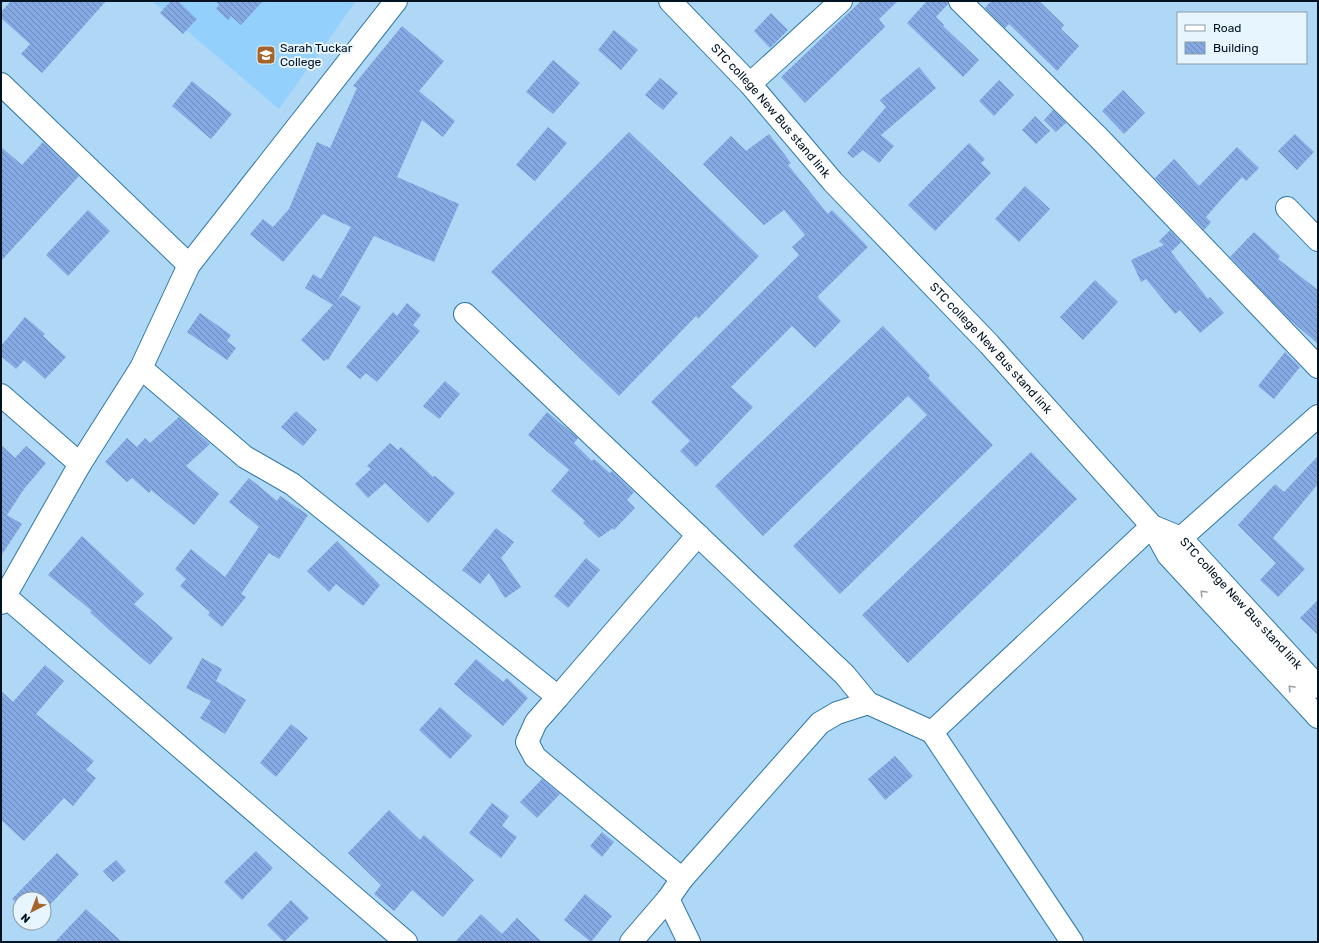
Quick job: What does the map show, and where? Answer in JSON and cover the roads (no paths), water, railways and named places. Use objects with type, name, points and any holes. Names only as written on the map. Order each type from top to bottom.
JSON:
[{"type":"street","points":[[396,1],[189,265],[141,368],[80,464],[3,600],[406,942]]},
{"type":"street","name":"STC college New Bus stand link","points":[[670,1],[750,84],[833,182],[989,344],[1152,526],[1181,538],[1318,687]]},
{"type":"street","points":[[750,84],[841,1]]},
{"type":"street","points":[[960,1],[1099,138],[1318,368]]},
{"type":"street","points":[[1,84],[189,265]]},
{"type":"street","points":[[1287,208],[1318,240]]},
{"type":"street","points":[[465,314],[845,675],[868,703],[932,732],[1072,942]]},
{"type":"street","points":[[141,368],[245,458],[292,484],[558,697]]},
{"type":"street","points":[[1,395],[80,464]]},
{"type":"street","points":[[1181,538],[1318,416]]},
{"type":"street","points":[[932,732],[1152,526],[1168,555],[1318,717]]},
{"type":"street","points":[[682,879],[535,757],[527,742],[536,722],[698,534]]},
{"type":"street","points":[[631,942],[668,899],[682,879],[820,723],[837,713],[868,703]]},
{"type":"street","points":[[668,899],[689,942]]},
{"type":"place","name":"Sarah Tuckar College","points":[[266,55]]}]
